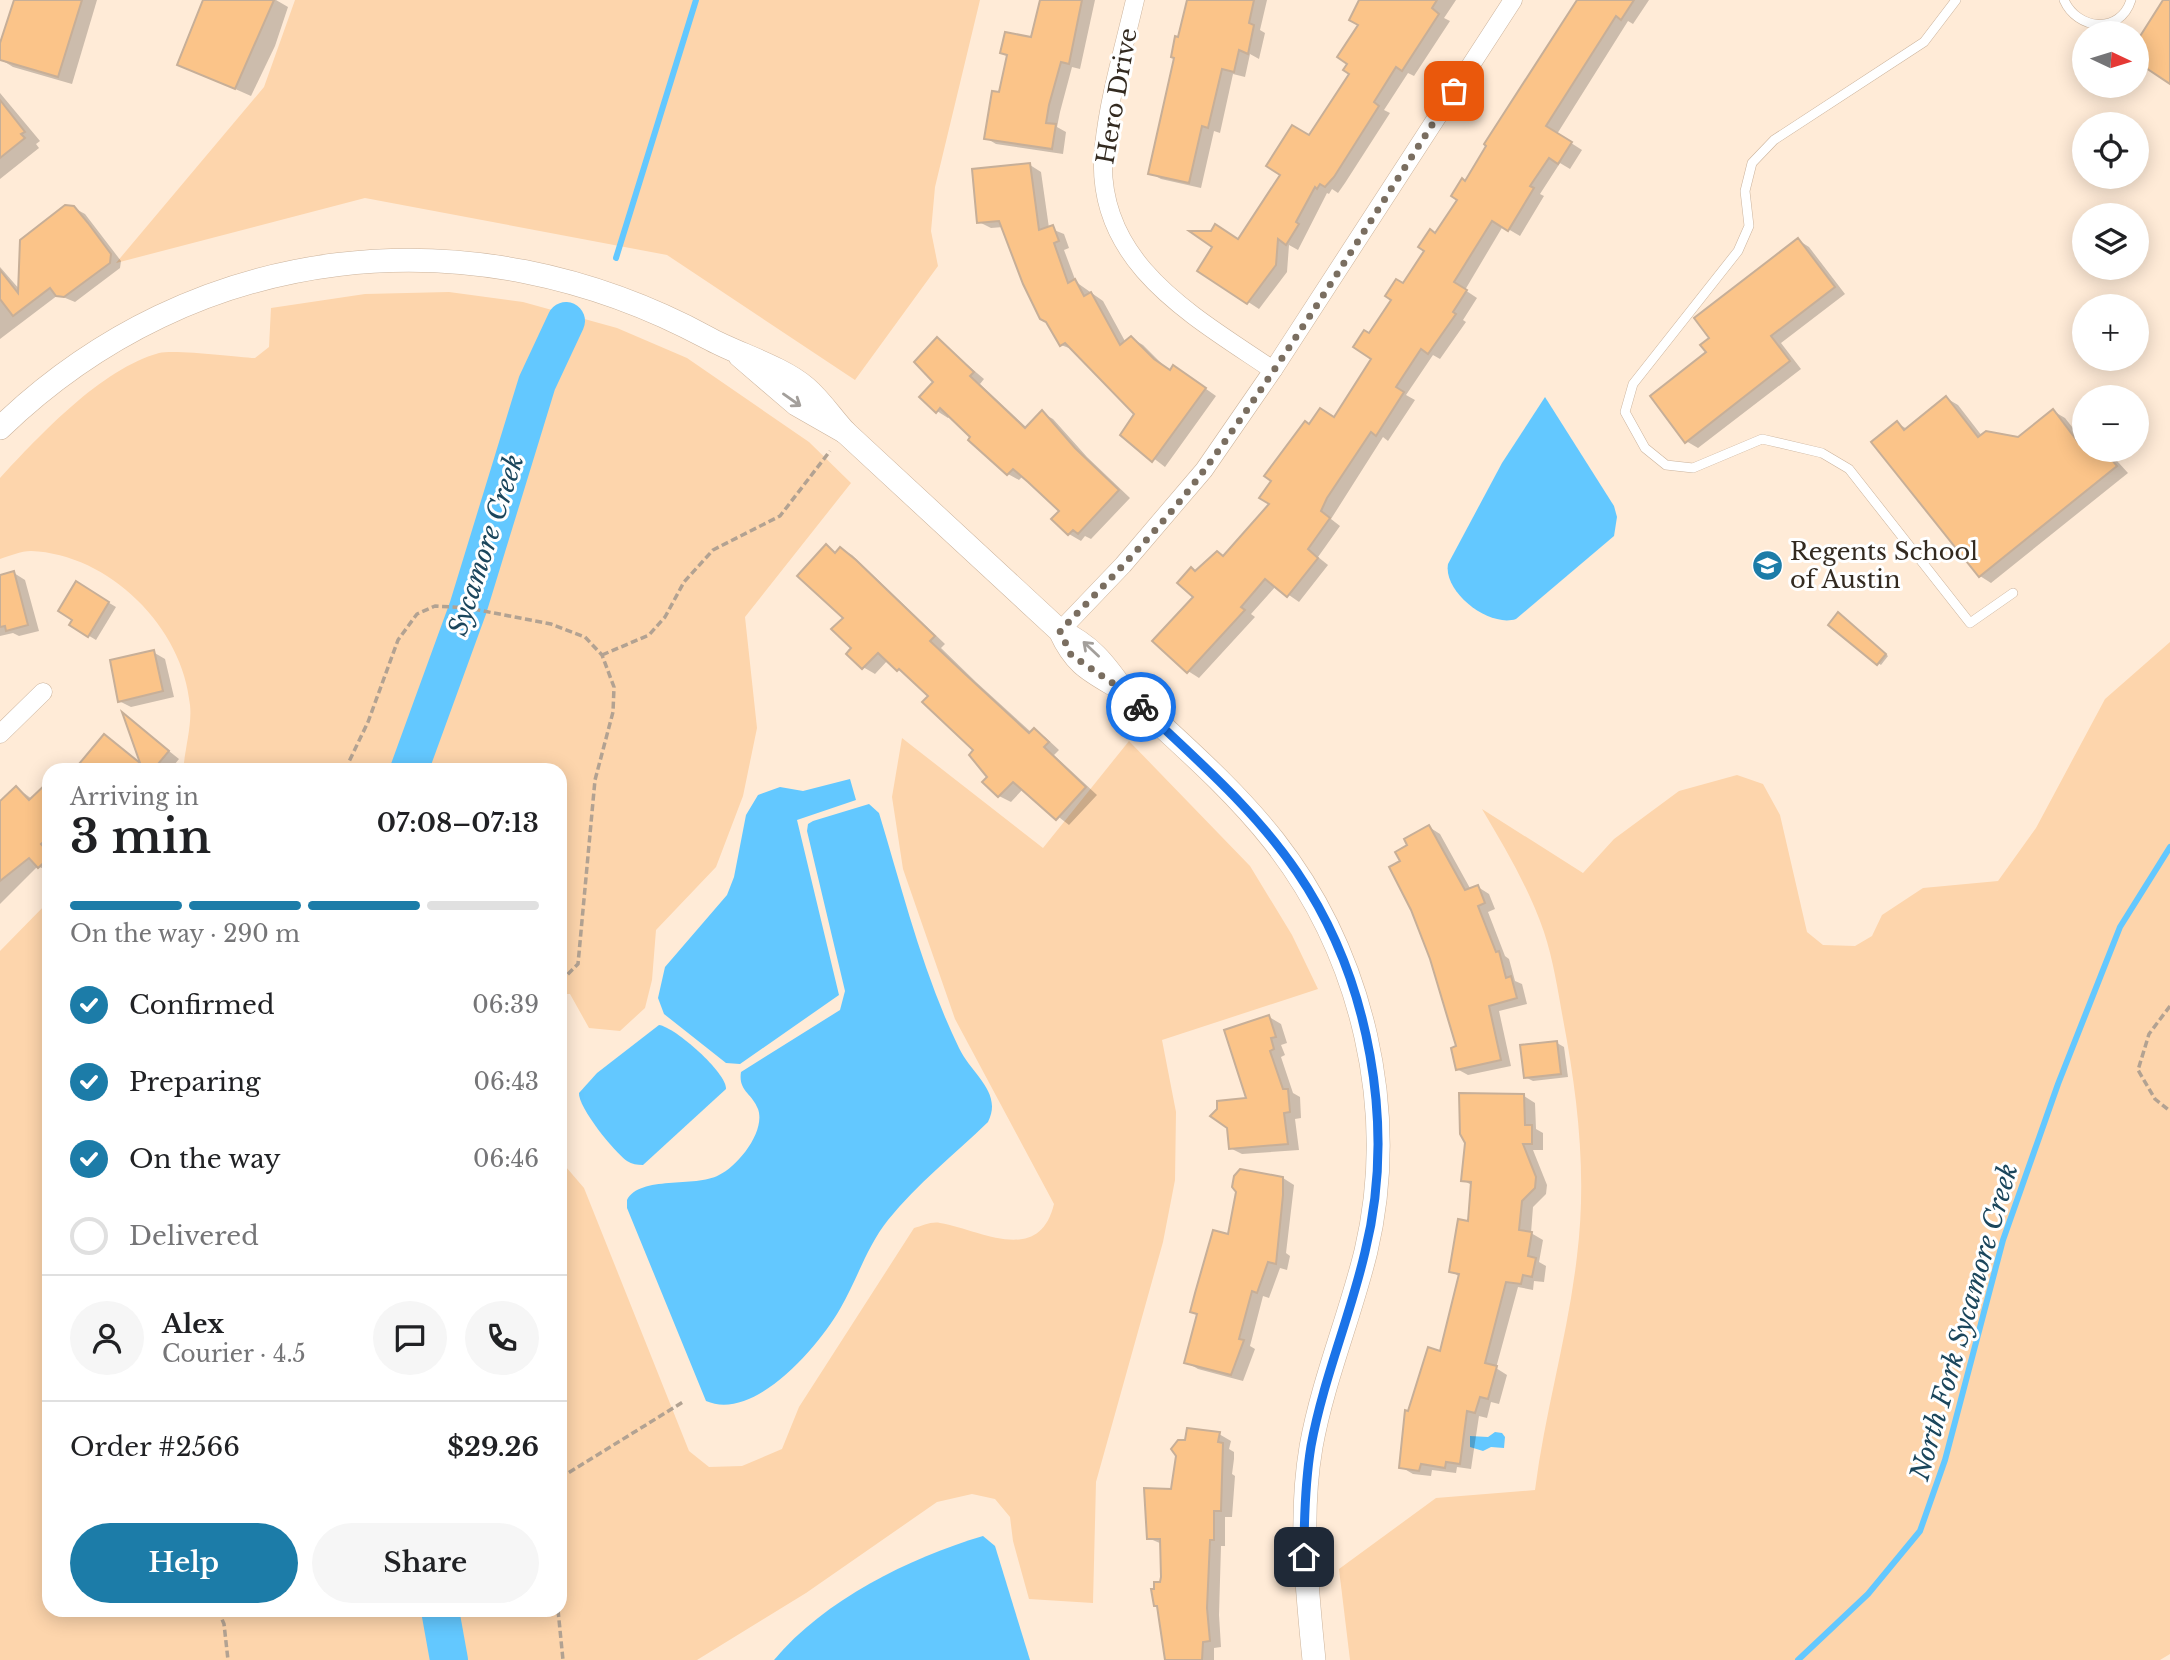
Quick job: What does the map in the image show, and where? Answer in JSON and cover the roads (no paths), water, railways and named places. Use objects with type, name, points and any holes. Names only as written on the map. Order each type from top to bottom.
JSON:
[{"type":"street","name":"Hero Drive","points":[[1135,0],[1103,148],[1103,181],[1111,214],[1133,260],[1166,296],[1273,370]]},
{"type":"street","points":[[1060,631],[1204,470],[1273,370],[1513,0]]},
{"type":"street","points":[[0,428],[60,374],[128,330],[160,314],[249,281],[337,263],[427,260],[485,265],[554,278],[586,286],[660,314],[740,356],[796,404],[845,432],[1060,631],[1071,655],[1123,690],[1228,789],[1297,872],[1320,911],[1344,963],[1366,1036],[1376,1107],[1377,1175],[1366,1251],[1319,1411],[1306,1481],[1304,1557],[1314,1660]]},
{"type":"street","points":[[0,734],[44,692]]},
{"type":"lane","points":[[1956,0],[1924,42],[1774,140],[1752,163],[1745,191],[1749,226],[1738,251],[1633,384],[1625,412],[1645,448],[1665,465],[1693,468],[1762,439],[1822,453],[1849,469],[1970,623],[2013,593]]},
{"type":"lane","points":[[2064,0],[2078,20],[2102,25],[2123,15],[2132,0]]},
{"type":"water","points":[[1545,397],[1614,506],[1617,517],[1614,536],[1516,619],[1494,618],[1470,606],[1460,597],[1448,575],[1448,564],[1502,463]]},
{"type":"water","points":[[850,779],[856,800],[797,820],[839,995],[740,1064],[726,1063],[664,1014],[658,998],[665,967],[727,895],[734,877],[746,815],[758,795],[780,787],[803,791]]},
{"type":"water","points":[[869,804],[879,813],[914,932],[946,1020],[959,1048],[989,1093],[992,1111],[988,1122],[888,1220],[874,1241],[840,1309],[801,1360],[764,1391],[744,1401],[725,1405],[706,1401],[627,1208],[627,1200],[643,1187],[709,1179],[734,1164],[749,1147],[759,1118],[758,1109],[743,1088],[741,1072],[840,1010],[845,991],[807,831],[808,824],[813,821]]},
{"type":"water","points":[[659,1025],[699,1052],[718,1073],[726,1089],[643,1165],[637,1165],[621,1156],[606,1139],[584,1108],[579,1093],[597,1073]]},
{"type":"water","points":[[1495,1432],[1502,1433],[1505,1437],[1504,1448],[1491,1447],[1483,1451],[1470,1447],[1470,1436],[1488,1437]]},
{"type":"water","points":[[983,1536],[995,1546],[1030,1660],[774,1660],[817,1618],[843,1600],[926,1556]]},
{"type":"waterway","name":"Sycamore Creek","points":[[616,258],[696,0]]},
{"type":"waterway","name":"Sycamore Creek","points":[[412,763],[468,608],[537,383],[566,321]]},
{"type":"waterway","name":"North Fork Sycamore Creek","points":[[1798,1660],[1868,1594],[1920,1531],[1945,1460],[2003,1240],[2058,1084],[2120,927],[2170,847]]},
{"type":"waterway","name":"Sycamore Creek","points":[[441,1617],[449,1660]]},
{"type":"place","name":"Regents School of Austin","points":[[1767,566]]}]
